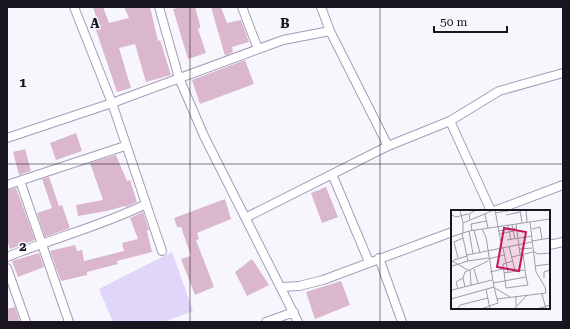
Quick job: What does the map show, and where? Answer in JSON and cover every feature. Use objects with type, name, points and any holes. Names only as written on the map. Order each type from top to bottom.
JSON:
[{"type":"street","points":[[74,7],[112,103],[162,251]]},
{"type":"street","points":[[159,7],[179,78],[225,178],[247,217],[298,322]]},
{"type":"street","points":[[242,7],[258,49]]},
{"type":"street","points":[[321,7],[330,31],[388,146]]},
{"type":"street","points":[[7,138],[112,103],[282,40],[330,31]]},
{"type":"street","points":[[247,217],[388,146],[450,121],[499,92],[563,73]]},
{"type":"street","points":[[450,121],[491,210]]},
{"type":"street","points":[[7,185],[126,146]]},
{"type":"street","points":[[332,174],[369,262]]},
{"type":"street","points":[[20,181],[69,322]]},
{"type":"street","points":[[497,210],[563,185]]},
{"type":"street","points":[[7,257],[41,243],[119,217],[146,204]]},
{"type":"street","points":[[282,287],[299,286],[323,280],[451,232]]},
{"type":"street","points":[[550,245],[563,242]]},
{"type":"street","points":[[379,258],[402,322]]},
{"type":"street","points":[[7,268],[26,322]]},
{"type":"street","points":[[266,322],[294,312]]},
{"type":"shaded area","points":[[172,252],[193,311],[164,322],[113,322],[99,289]]},
{"type":"building","points":[[93,7],[103,7],[109,23],[129,18],[124,7],[150,7],[158,41],[160,40],[171,75],[146,82],[135,44],[119,48],[131,88],[117,92],[95,27],[99,26]]},
{"type":"building","points":[[181,7],[195,7],[200,25],[200,28],[198,29],[206,53],[188,59],[173,9]]},
{"type":"building","points":[[211,7],[221,7],[227,23],[241,20],[249,42],[232,47],[233,52],[225,56]]},
{"type":"building","points":[[245,60],[254,84],[200,104],[192,80]]},
{"type":"building","points":[[76,133],[82,151],[56,160],[50,143]]},
{"type":"building","points":[[25,149],[31,171],[19,175],[13,152]]},
{"type":"building","points":[[116,155],[127,181],[130,180],[137,202],[126,207],[78,216],[76,205],[103,200],[90,163]]},
{"type":"building","points":[[49,177],[59,206],[62,205],[70,228],[45,237],[37,213],[52,208],[42,179]]},
{"type":"building","points":[[326,187],[338,217],[322,223],[311,193]]},
{"type":"building","points":[[16,188],[35,240],[10,249],[7,240],[7,190]]},
{"type":"building","points":[[225,199],[231,219],[197,233],[199,239],[196,240],[214,287],[195,295],[181,259],[191,256],[181,227],[177,227],[174,218]]},
{"type":"building","points":[[143,212],[149,230],[147,231],[152,252],[117,261],[118,264],[87,272],[87,275],[61,281],[50,251],[75,245],[77,251],[82,250],[84,261],[124,251],[122,243],[138,239],[130,218]]},
{"type":"building","points":[[39,253],[44,267],[18,277],[12,261]]},
{"type":"building","points":[[252,259],[269,285],[247,296],[235,272]]},
{"type":"building","points":[[341,281],[350,305],[315,319],[306,292]]},
{"type":"building","points":[[15,307],[20,322],[7,322],[7,309]]}]
